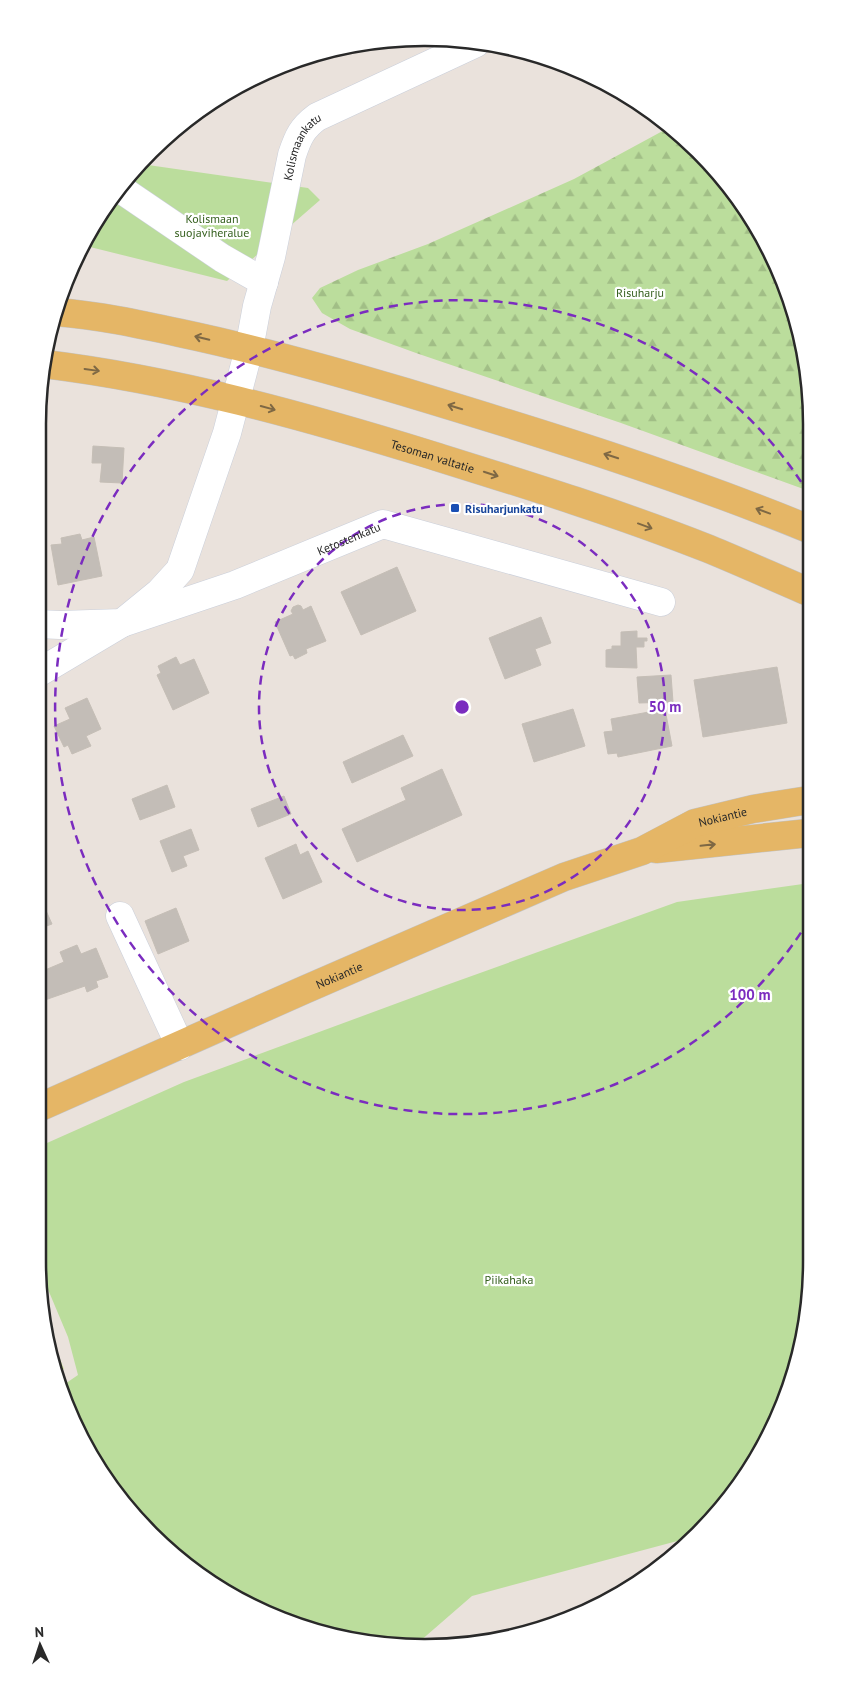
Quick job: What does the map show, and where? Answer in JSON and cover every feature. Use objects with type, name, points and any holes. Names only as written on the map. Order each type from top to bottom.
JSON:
[{"type":"main road","points":[[63,313],[132,322],[249,349],[376,383],[633,463],[803,527]]},
{"type":"main road","name":"Tesoman valtatie","points":[[51,365],[129,376],[236,399],[379,439],[578,503],[709,550],[803,589]]},
{"type":"main road","name":"Nokiantie","points":[[46,1105],[304,990],[564,878],[642,851],[695,823],[753,809],[803,801]]},
{"type":"main road","name":"Nokiantie","points":[[642,851],[803,834]]},
{"type":"street","name":"Kolismaankatu","points":[[122,623],[160,592],[180,570],[227,433],[249,349],[257,306],[272,257],[292,155],[306,125],[317,117],[465,48]]},
{"type":"street","points":[[125,192],[222,258],[264,282]]},
{"type":"street","name":"Ketostenkatu","points":[[46,624],[122,623],[235,585],[383,524],[661,602]]},
{"type":"street","points":[[46,668],[122,623]]},
{"type":"street","points":[[120,916],[180,1046]]},
{"type":"green space","name":"Risuharju","points":[[663,131],[692,157],[725,194],[764,257],[783,303],[790,327],[800,375],[803,424],[803,489],[621,423],[350,329],[322,313],[312,298],[320,288],[358,270],[428,244],[574,179]]},
{"type":"green space","name":"Kolismaan suojaviheralue","points":[[149,165],[308,188],[320,200],[227,281],[90,247],[124,194]]},
{"type":"green space","name":"Piikahaka","points":[[803,884],[803,1260],[800,1310],[790,1358],[774,1405],[752,1450],[725,1491],[679,1541],[472,1596],[423,1639],[375,1636],[303,1619],[257,1600],[194,1561],[157,1528],[124,1491],[85,1428],[66,1383],[78,1375],[68,1337],[47,1288],[46,1143],[184,1082],[677,902]]},
{"type":"building","points":[[93,446],[124,448],[122,483],[100,482],[102,463],[92,463]]},
{"type":"building","points":[[80,534],[82,540],[94,537],[102,576],[58,585],[51,545],[62,544],[61,538]]},
{"type":"building","points":[[397,567],[416,611],[361,635],[341,592]]},
{"type":"building","points":[[298,605],[303,610],[311,606],[326,641],[306,649],[307,653],[295,659],[293,655],[290,656],[275,622],[293,614],[291,611],[293,607]]},
{"type":"building","points":[[541,617],[551,643],[535,649],[541,665],[505,679],[489,638]]},
{"type":"building","points":[[637,631],[637,638],[647,638],[647,641],[644,641],[644,647],[636,647],[637,668],[606,667],[606,650],[612,649],[612,646],[621,646],[621,632]]},
{"type":"building","points":[[176,657],[180,665],[194,659],[209,693],[173,710],[157,675],[161,673],[158,666]]},
{"type":"building","points":[[777,667],[787,723],[703,737],[694,680]]},
{"type":"building","points":[[671,675],[673,702],[639,703],[637,677]]},
{"type":"building","points":[[87,698],[101,729],[86,736],[91,746],[72,754],[68,745],[64,747],[54,726],[70,719],[65,708]]},
{"type":"building","points":[[573,709],[585,746],[534,762],[522,724]]},
{"type":"building","points":[[665,709],[672,746],[618,757],[617,753],[608,754],[604,732],[613,731],[611,719]]},
{"type":"building","points":[[403,735],[413,756],[352,783],[343,762]]},
{"type":"building","points":[[442,769],[462,815],[357,862],[342,829],[406,800],[401,788]]},
{"type":"building","points":[[167,785],[175,807],[140,820],[132,799]]},
{"type":"building","points":[[284,796],[291,814],[258,827],[251,809]]},
{"type":"building","points":[[191,829],[199,850],[183,856],[187,866],[172,872],[160,841]]},
{"type":"building","points":[[296,844],[300,855],[308,851],[322,882],[283,899],[265,858]]},
{"type":"building","points":[[176,908],[189,941],[158,954],[145,921]]},
{"type":"building","points":[[46,911],[52,924],[46,926]]},
{"type":"building","points":[[77,945],[81,954],[96,948],[108,977],[96,981],[98,987],[87,992],[85,986],[46,1000],[46,970],[64,962],[60,952]]},
{"type":"place","name":"Risuharjunkatu","points":[[455,508]]}]
